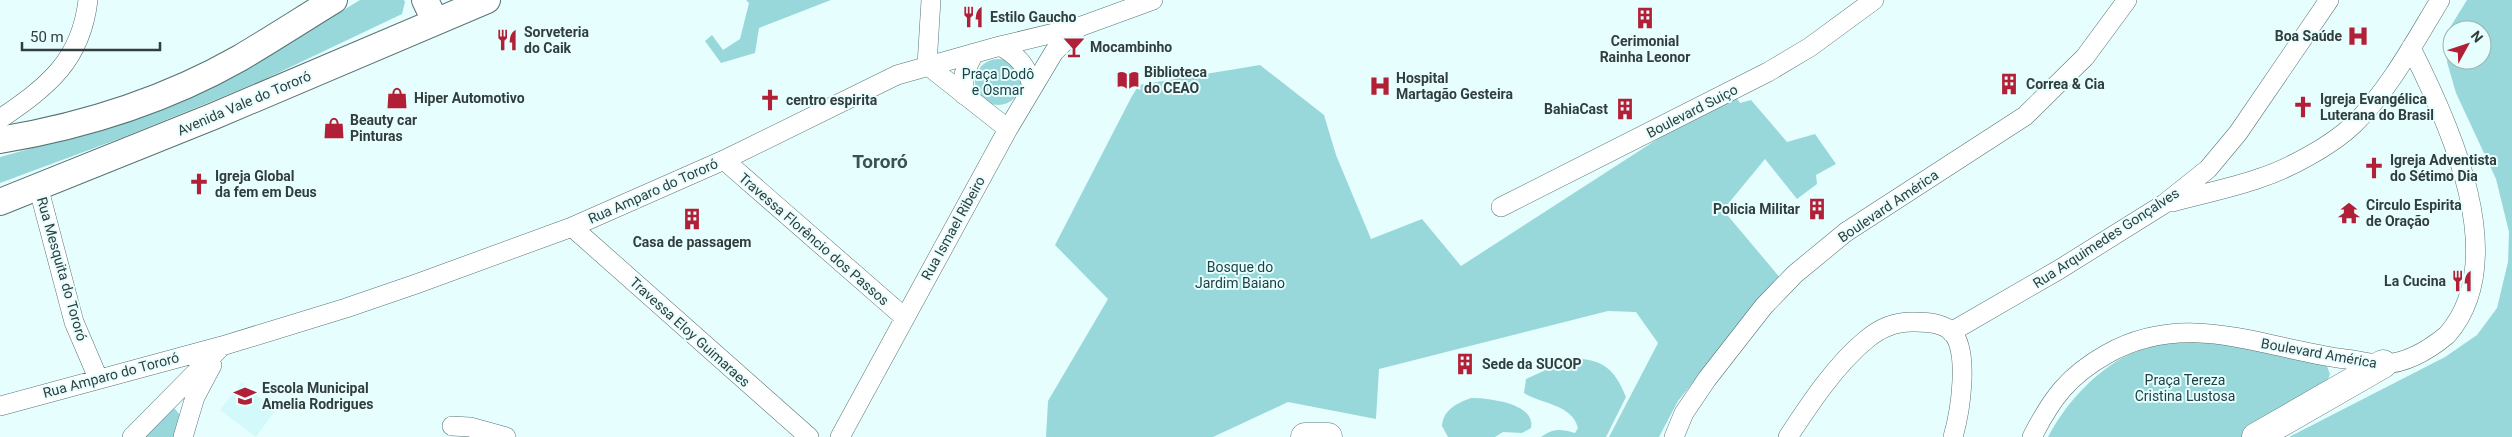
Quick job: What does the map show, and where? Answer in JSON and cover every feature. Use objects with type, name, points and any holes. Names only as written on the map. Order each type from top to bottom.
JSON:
[{"type":"main road","points":[[2256,437],[2384,364]]},
{"type":"main road","points":[[1305,437],[1328,437]]},
{"type":"street","points":[[0,119],[56,75],[68,60],[85,23],[88,0]]},
{"type":"street","points":[[0,140],[56,130],[158,97],[238,58],[334,0]]},
{"type":"street","name":"Avenida Vale do Tororó","points":[[0,202],[214,116],[430,11],[487,0]]},
{"type":"street","points":[[931,0],[927,65],[1008,129]]},
{"type":"street","name":"Rua Amparo do Tororó","points":[[0,406],[222,346],[346,308],[572,227],[724,160],[897,75],[927,65],[1079,27],[1152,0]]},
{"type":"street","name":"Boulevard Suiço","points":[[1501,207],[1768,72],[1810,47],[1874,0]]},
{"type":"street","name":"Boulevard América","points":[[1674,437],[1684,413],[1706,379],[1764,306],[1795,274],[1846,232],[2025,116],[2085,56],[2127,0]]},
{"type":"street","name":"Rua Arquimedes Gonçalves","points":[[1951,332],[2060,270],[2164,204],[2208,169],[2238,133],[2330,0]]},
{"type":"street","points":[[2164,204],[2261,178],[2331,141],[2352,126],[2371,104],[2411,48],[2440,0]]},
{"type":"street","name":"Rua Ismael Ribeiro","points":[[840,437],[1008,129],[1054,52],[1079,27]]},
{"type":"street","points":[[1000,46],[1022,62],[1029,73],[1032,88]]},
{"type":"street","name":"Boulevard América","points":[[2032,437],[2047,407],[2065,384],[2099,358],[2120,346],[2152,335],[2182,331],[2215,334],[2319,355],[2384,364],[2404,360],[2423,351],[2456,328],[2475,302],[2486,277],[2488,247],[2485,215],[2449,122],[2411,48]]},
{"type":"street","points":[[964,95],[964,74],[974,53]]},
{"type":"street","name":"Travessa Florêncio dos Passos","points":[[724,160],[904,318]]},
{"type":"street","name":"Rua Mesquita do Tororó","points":[[38,186],[74,322],[98,378]]},
{"type":"street","name":"Travessa Eloy Guimaraes","points":[[572,227],[809,437]]},
{"type":"street","points":[[1788,437],[1810,404],[1852,353],[1883,328],[1904,322],[1936,323],[1951,332],[1958,342],[1961,360],[1961,391],[1953,437]]},
{"type":"street","points":[[132,437],[222,346]]},
{"type":"street","points":[[183,437],[195,397],[222,346]]},
{"type":"street","points":[[452,426],[479,429],[506,437]]},
{"type":"shaded area","name":"Escola Municipal Amelia Rodrigues","points":[[242,382],[275,411],[256,437],[220,410]]},
{"type":"green space","points":[[360,0],[404,0],[405,2],[402,14],[259,82],[124,137],[0,183],[0,157],[117,125],[253,65]]},
{"type":"green space","points":[[746,0],[831,0],[759,28],[755,53],[721,63],[705,41],[712,35],[723,50],[740,39],[749,3]]},
{"type":"green space","points":[[2467,0],[2512,0],[2512,437],[2289,437],[2445,357],[2477,335],[2497,308],[2508,262],[2509,232],[2496,179],[2456,93],[2449,70],[2492,70],[2492,20],[2455,20]]},
{"type":"green space","name":"Praça Dodô e Osmar","points":[[994,59],[1002,59],[1011,63],[1017,69],[1021,82],[1017,95],[1011,101],[1002,105],[994,105],[985,101],[979,95],[975,86],[975,78],[979,69],[985,63]]},
{"type":"green space","name":"Bosque do Jardim Baiano","points":[[1260,65],[1324,115],[1336,155],[1371,239],[1422,219],[1461,266],[1732,91],[1740,103],[1751,100],[1787,142],[1815,134],[1836,164],[1816,175],[1817,184],[1797,199],[1765,159],[1723,210],[1782,280],[1678,401],[1659,437],[1609,437],[1658,343],[1636,312],[1608,311],[1379,369],[1376,419],[1288,402],[1213,437],[1046,437],[1048,401],[1108,299],[1055,245],[1132,96],[1139,85]]},
{"type":"green space","name":"Praça Tereza Cristina Lustosa","points":[[2177,338],[2228,341],[2326,364],[2330,374],[2327,382],[2241,437],[2048,437],[2062,414],[2080,392],[2100,373],[2128,355]]},
{"type":"green space","points":[[1572,358],[1592,361],[1606,367],[1612,372],[1622,387],[1626,397],[1606,437],[1541,437],[1558,430],[1575,433],[1578,428],[1575,420],[1563,409],[1524,393],[1526,379]]},
{"type":"green space","points":[[1471,398],[1499,401],[1519,408],[1531,420],[1531,428],[1522,433],[1503,432],[1495,437],[1448,437],[1442,426],[1445,416],[1456,405]]},
{"type":"green space","points":[[174,408],[181,416],[173,437],[145,437]]},
{"type":"place","name":"Estilo Gaucho","points":[[973,17]]},
{"type":"place","name":"Cerimonial Rainha Leonor","points":[[1645,18]]},
{"type":"place","name":"Boa Saúde","points":[[2358,36]]},
{"type":"place","name":"Sorveteria do Caik","points":[[507,40]]},
{"type":"place","name":"Mocambinho","points":[[1074,47]]},
{"type":"place","name":"Biblioteca do CEAO","points":[[1128,80]]},
{"type":"place","name":"Correa & Cia","points":[[2009,84]]},
{"type":"place","name":"Hospital Martagão Gesteira","points":[[1380,86]]},
{"type":"place","name":"Hiper Automotivo","points":[[397,98]]},
{"type":"place","name":"centro espirita","points":[[770,100]]},
{"type":"place","name":"Igreja Evangélica Luterana do Brasil","points":[[2303,107]]},
{"type":"place","name":"BahiaCast","points":[[1625,109]]},
{"type":"place","name":"Beauty car Pinturas","points":[[334,128]]},
{"type":"place","name":"Igreja Adventista do Sétimo Dia","points":[[2374,168]]},
{"type":"place","name":"Igreja Global da fem em Deus","points":[[199,184]]},
{"type":"place","name":"Policia Militar","points":[[1817,209]]},
{"type":"place","name":"Circulo Espirita de Oração","points":[[2349,213]]},
{"type":"place","name":"Casa de passagem","points":[[692,219]]},
{"type":"place","name":"La Cucina","points":[[2462,281]]},
{"type":"place","name":"Sede da SUCOP","points":[[1465,364]]},
{"type":"place","name":"Escola Municipal Amelia Rodrigues","points":[[245,396]]},
{"type":"district","name":"Tororó","points":[[880,161]]}]
